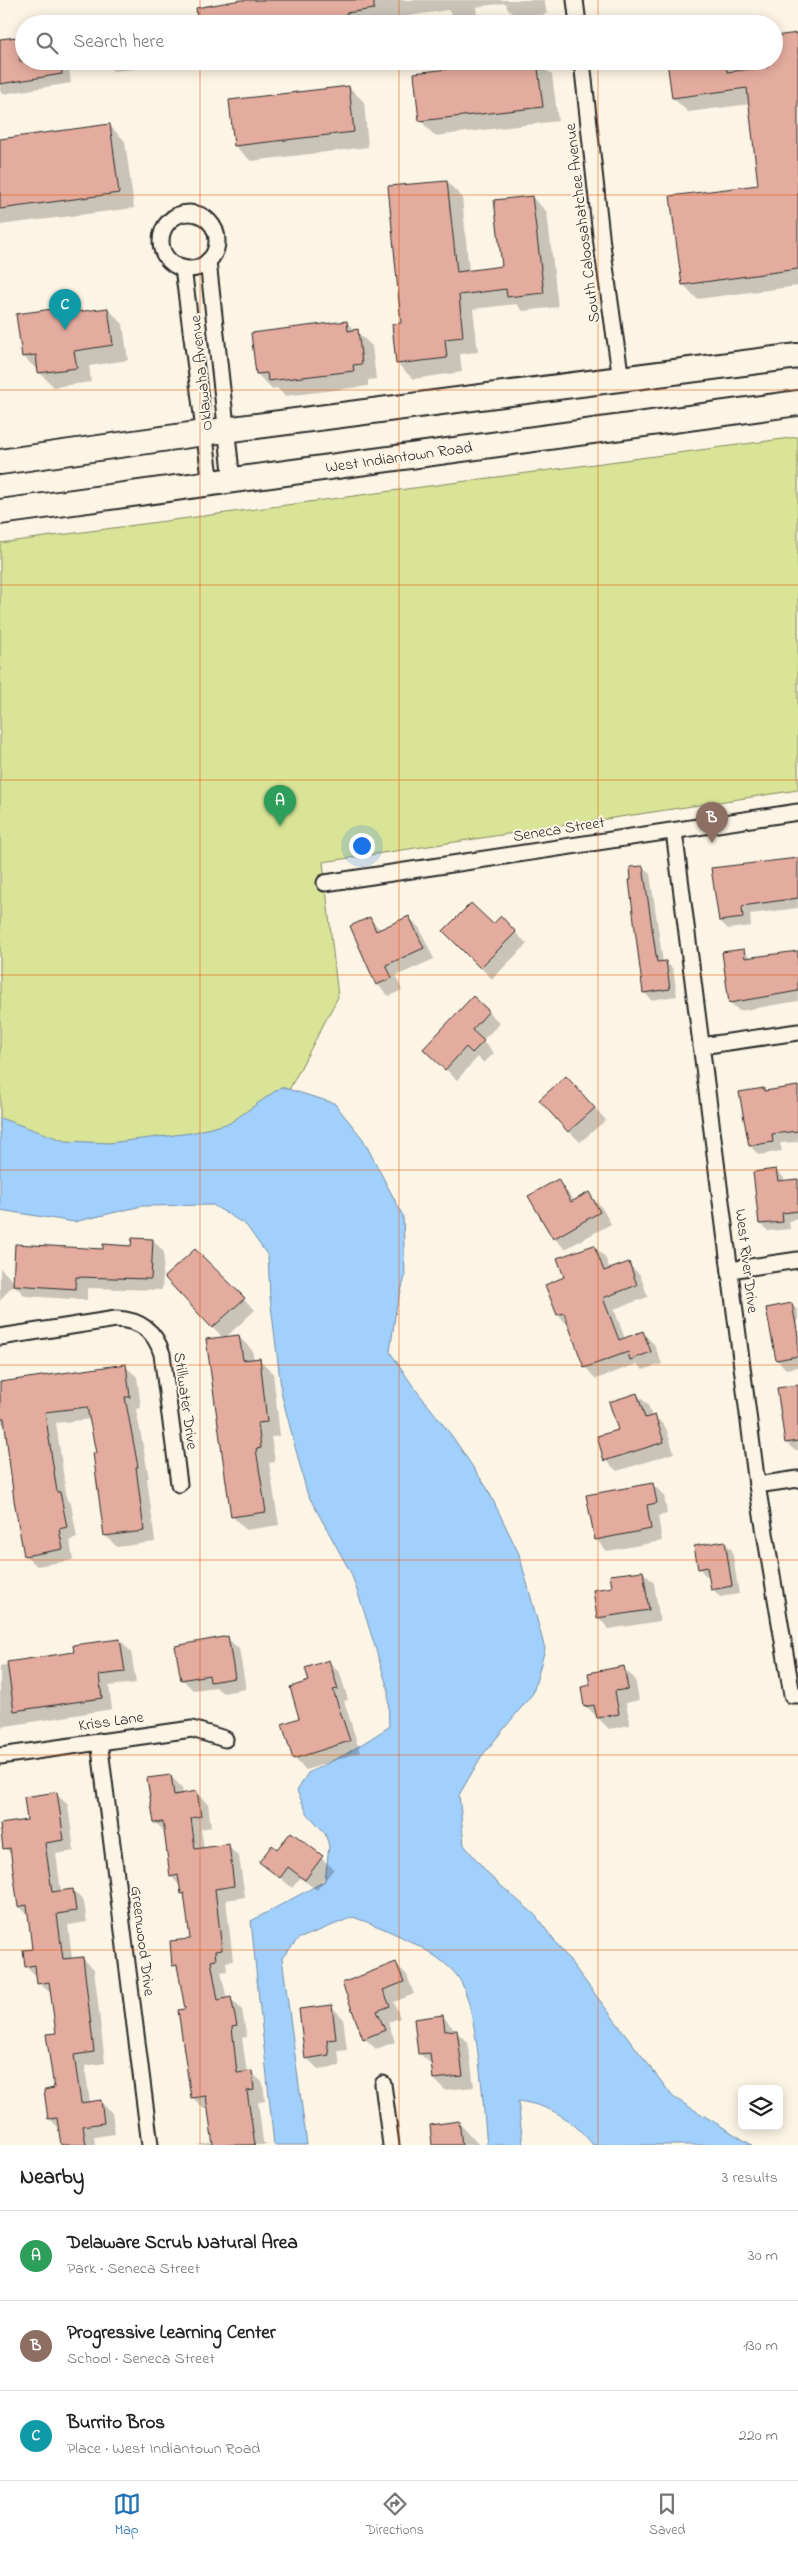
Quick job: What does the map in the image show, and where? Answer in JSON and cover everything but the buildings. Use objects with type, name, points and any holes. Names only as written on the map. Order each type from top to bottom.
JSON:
[{"type":"main road","points":[[0,462],[798,356]]},
{"type":"main road","name":"West Indiantown Road","points":[[0,512],[798,403]]},
{"type":"street","points":[[576,0],[577,15]]},
{"type":"street","name":"South Caloosahatchee Avenue","points":[[583,70],[605,264],[621,380]]},
{"type":"street","name":"Oklawaha Avenue","points":[[222,482],[215,432],[183,268],[167,258],[161,242],[166,224],[181,214],[198,214],[213,226],[217,244],[208,261],[215,432],[222,482]]},
{"type":"street","points":[[183,268],[192,269],[208,261]]},
{"type":"street","name":"Seneca Street","points":[[325,883],[798,812]]},
{"type":"street","name":"West River Drive","points":[[674,831],[757,1485],[795,1695]]},
{"type":"street","points":[[701,1046],[798,1032]]},
{"type":"street","points":[[730,1270],[798,1260]]},
{"type":"street","name":"Stillwater Drive","points":[[0,1337],[116,1319],[129,1320],[141,1324],[151,1331],[159,1342],[162,1354],[179,1484]]},
{"type":"street","points":[[757,1485],[798,1479]]},
{"type":"street","name":"Kriss Lane","points":[[0,1756],[192,1729],[225,1739]]},
{"type":"street","name":"Greenwood Drive","points":[[99,1741],[150,2145]]},
{"type":"street","points":[[383,2084],[391,2145]]},
{"type":"green space","points":[[798,437],[798,790],[323,862],[338,997],[279,1109],[189,1143],[74,1159],[0,1129],[0,543]]},
{"type":"water","points":[[281,1087],[334,1103],[363,1139],[403,1216],[405,1277],[396,1309],[390,1352],[413,1386],[452,1436],[487,1488],[519,1554],[545,1649],[533,1693],[481,1757],[459,1795],[464,1845],[492,1878],[535,1915],[673,2097],[752,2145],[593,2145],[577,2128],[560,2115],[541,2106],[518,2101],[523,2145],[487,2145],[475,2032],[465,1990],[458,1977],[438,1958],[410,1941],[353,1917],[298,1939],[282,1958],[307,2145],[274,2145],[251,1921],[325,1881],[329,1846],[325,1833],[307,1813],[297,1791],[308,1773],[346,1754],[389,1727],[388,1689],[351,1573],[307,1493],[282,1396],[270,1297],[268,1256],[246,1225],[213,1205],[142,1206],[74,1222],[0,1210],[0,1118],[65,1141],[109,1143],[191,1133],[230,1123]]},
{"type":"place","name":"Burrito Bros","points":[[65,330]]},
{"type":"place","name":"Delaware Scrub Natural Area","points":[[280,826]]},
{"type":"place","name":"Progressive Learning Center","points":[[712,843]]}]
